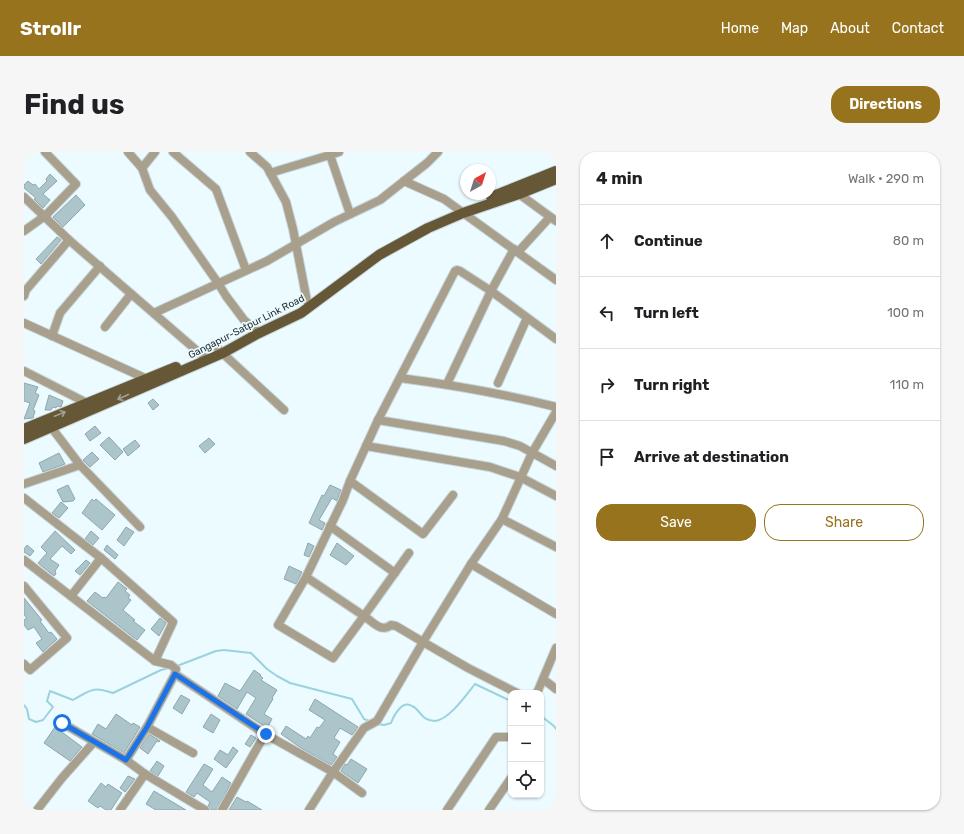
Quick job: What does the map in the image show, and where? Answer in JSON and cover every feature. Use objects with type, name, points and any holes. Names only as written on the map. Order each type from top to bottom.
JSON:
[{"type":"main road","name":"Gangapur-Satpur Link Road","points":[[256,332],[309,308],[378,255],[428,228],[483,200],[556,171]]},
{"type":"main road","name":"Gangapur-Satpur Link Road","points":[[24,439],[48,424],[220,351],[256,332],[298,308],[376,250],[418,226],[460,211],[519,194],[556,179]]},
{"type":"main road","name":"Gangapur-Satpur Link Road","points":[[89,406],[147,378],[203,356],[220,351]]},
{"type":"main road","name":"Gangapur-Satpur Link Road","points":[[26,426],[48,424]]},
{"type":"street","points":[[24,231],[45,216],[76,184],[45,152]]},
{"type":"street","points":[[128,152],[142,168],[150,190],[172,218],[226,296],[244,320],[256,332]]},
{"type":"street","points":[[142,168],[155,152]]},
{"type":"street","points":[[173,152],[216,189],[246,270]]},
{"type":"street","points":[[250,152],[267,167],[286,202],[308,301]]},
{"type":"street","points":[[270,173],[339,152]]},
{"type":"street","points":[[154,313],[296,245],[334,222],[380,200],[438,152]]},
{"type":"street","points":[[330,155],[350,214]]},
{"type":"street","points":[[404,181],[444,199],[556,280]]},
{"type":"street","points":[[447,384],[491,291],[516,251],[553,219],[519,194]]},
{"type":"street","points":[[24,197],[69,240],[203,356]]},
{"type":"street","points":[[24,296],[26,290],[69,240]]},
{"type":"street","points":[[52,336],[60,313],[100,266]]},
{"type":"street","points":[[409,553],[333,658],[278,625],[306,578],[343,500],[350,481],[378,420],[455,271],[460,270],[556,338]]},
{"type":"street","points":[[105,328],[131,294]]},
{"type":"street","points":[[498,383],[527,318]]},
{"type":"street","points":[[24,324],[147,378]]},
{"type":"street","points":[[220,351],[284,410]]},
{"type":"street","points":[[24,371],[89,406]]},
{"type":"street","points":[[400,378],[447,384],[516,397],[556,407]]},
{"type":"street","points":[[309,810],[333,772],[364,728],[377,721],[471,564],[502,519],[532,453],[556,412]]},
{"type":"street","points":[[378,420],[504,440],[520,446],[556,466]]},
{"type":"street","points":[[48,424],[80,465],[140,527]]},
{"type":"street","points":[[366,446],[490,467],[520,477],[556,496]]},
{"type":"street","points":[[24,484],[80,465]]},
{"type":"street","points":[[350,481],[423,534],[453,495]]},
{"type":"street","points":[[24,498],[101,558],[172,622],[155,660]]},
{"type":"street","points":[[502,519],[556,547]]},
{"type":"street","points":[[330,526],[395,573]]},
{"type":"street","points":[[71,596],[101,558]]},
{"type":"street","points":[[24,560],[155,660],[174,669],[266,734],[333,772],[362,793]]},
{"type":"street","points":[[471,564],[556,614]]},
{"type":"street","points":[[306,578],[382,629],[386,629],[391,625],[396,626],[468,668],[511,690]]},
{"type":"street","points":[[24,586],[67,638],[26,669]]},
{"type":"street","points":[[538,690],[556,648]]},
{"type":"street","points":[[126,760],[147,727],[174,669]]},
{"type":"street","points":[[543,679],[556,689]]},
{"type":"street","points":[[62,723],[126,760],[145,774],[205,810]]},
{"type":"street","points":[[147,727],[193,753]]},
{"type":"street","points":[[222,810],[266,734]]},
{"type":"street","points":[[447,810],[496,738],[508,737]]},
{"type":"street","points":[[37,810],[62,778],[94,742]]},
{"type":"street","points":[[120,810],[145,774]]},
{"type":"street","points":[[489,810],[508,782]]},
{"type":"building","points":[[50,174],[57,181],[43,194],[50,200],[43,208],[34,199],[36,198],[24,188],[24,185],[28,181],[33,185],[35,184],[39,189],[47,181],[46,179]]},
{"type":"building","points":[[76,195],[85,205],[63,227],[53,217]]},
{"type":"building","points":[[57,237],[61,240],[41,264],[36,259]]},
{"type":"building","points":[[24,383],[38,387],[35,393],[39,395],[33,410],[35,411],[33,418],[24,419],[30,403],[24,401]]},
{"type":"building","points":[[49,395],[63,401],[61,407],[57,406],[56,408],[53,407],[51,410],[45,410]]},
{"type":"building","points":[[153,399],[159,405],[153,410],[148,403]]},
{"type":"building","points":[[95,426],[101,433],[90,441],[85,434]]},
{"type":"building","points":[[109,437],[123,452],[115,460],[100,445]]},
{"type":"building","points":[[209,438],[215,444],[205,453],[199,446]]},
{"type":"building","points":[[135,440],[140,446],[128,456],[123,449]]},
{"type":"building","points":[[92,452],[99,459],[90,467],[83,460]]},
{"type":"building","points":[[59,453],[65,464],[43,472],[39,463]]},
{"type":"building","points":[[68,485],[75,499],[73,501],[63,502],[57,490]]},
{"type":"building","points":[[330,485],[341,490],[337,501],[332,498],[319,520],[325,523],[322,530],[309,523],[322,495],[324,496]]},
{"type":"building","points":[[92,499],[94,501],[96,499],[115,515],[102,530],[82,513]]},
{"type":"building","points":[[61,502],[68,508],[59,518],[52,513]]},
{"type":"building","points":[[126,527],[134,532],[124,546],[117,540]]},
{"type":"building","points":[[55,531],[75,550],[71,554],[62,546],[50,559],[59,565],[54,576],[38,563],[47,553],[41,547]]},
{"type":"building","points":[[91,531],[99,538],[93,545],[85,539]]},
{"type":"building","points":[[308,543],[314,546],[309,557],[304,555]]},
{"type":"building","points":[[337,543],[354,556],[346,565],[330,555]]},
{"type":"building","points":[[27,545],[34,551],[30,556],[24,552]]},
{"type":"building","points":[[107,545],[118,555],[115,559],[104,550]]},
{"type":"building","points":[[86,560],[90,563],[80,575],[75,571]]},
{"type":"building","points":[[289,566],[302,572],[296,584],[284,579]]},
{"type":"building","points":[[118,582],[127,589],[125,591],[130,595],[128,598],[131,600],[123,610],[135,620],[133,621],[145,630],[137,640],[87,601],[95,592],[103,598],[106,598]]},
{"type":"building","points":[[24,598],[42,620],[40,621],[49,633],[51,632],[57,639],[43,652],[36,643],[42,639],[34,627],[28,630],[24,625],[24,620],[27,618],[24,615]]},
{"type":"building","points":[[160,618],[166,623],[159,636],[151,629]]},
{"type":"building","points":[[254,670],[261,675],[260,676],[263,678],[261,680],[277,690],[264,714],[272,719],[267,728],[246,714],[256,698],[247,692],[237,709],[218,696],[225,683],[240,691]]},
{"type":"building","points":[[181,695],[190,700],[182,714],[173,708]]},
{"type":"building","points":[[315,699],[358,727],[352,735],[340,728],[334,738],[340,742],[333,754],[337,757],[331,765],[301,748],[281,734],[286,726],[306,739],[308,736],[310,738],[317,727],[319,728],[325,720],[309,710]]},
{"type":"building","points":[[116,714],[132,725],[133,723],[140,727],[124,753],[92,734],[98,724],[106,729]]},
{"type":"building","points":[[211,714],[220,720],[213,733],[203,727]]},
{"type":"building","points":[[55,727],[82,747],[70,761],[44,743]]},
{"type":"building","points":[[149,734],[160,741],[157,741],[148,754],[140,748]]},
{"type":"building","points":[[251,735],[256,738],[250,747],[245,744]]},
{"type":"building","points":[[233,747],[238,751],[226,768],[214,759],[220,750],[228,755]]},
{"type":"building","points":[[351,759],[367,769],[358,783],[341,771],[345,764],[347,765]]},
{"type":"building","points":[[157,761],[164,766],[158,776],[150,771]]},
{"type":"building","points":[[204,764],[213,769],[203,785],[212,792],[222,777],[231,783],[217,810],[210,810],[208,806],[210,802],[197,793],[194,797],[186,792]]},
{"type":"building","points":[[128,776],[135,779],[125,792],[120,788]]},
{"type":"building","points":[[101,783],[106,787],[108,784],[122,793],[111,810],[106,810],[100,806],[98,808],[88,801]]},
{"type":"building","points":[[154,791],[186,810],[156,810],[146,804]]},
{"type":"building","points":[[237,797],[246,802],[247,801],[262,810],[229,810]]},
{"type":"waterway","points":[[177,666],[216,651],[224,650],[251,653],[267,669],[290,683],[352,699],[364,719],[369,721]]},
{"type":"waterway","points":[[24,705],[27,709],[29,719],[36,722],[43,720],[53,707],[47,701],[50,691],[73,700],[92,690],[113,693],[161,670],[169,668]]},
{"type":"waterway","points":[[377,724],[384,725],[391,723],[399,709],[405,705],[412,706],[430,721],[440,720],[457,706],[475,684],[508,700]]},
{"type":"waterway","points":[[544,718],[556,729]]},
{"type":"route","points":[[62,723],[126,760],[147,727],[175,674],[266,734]]}]
